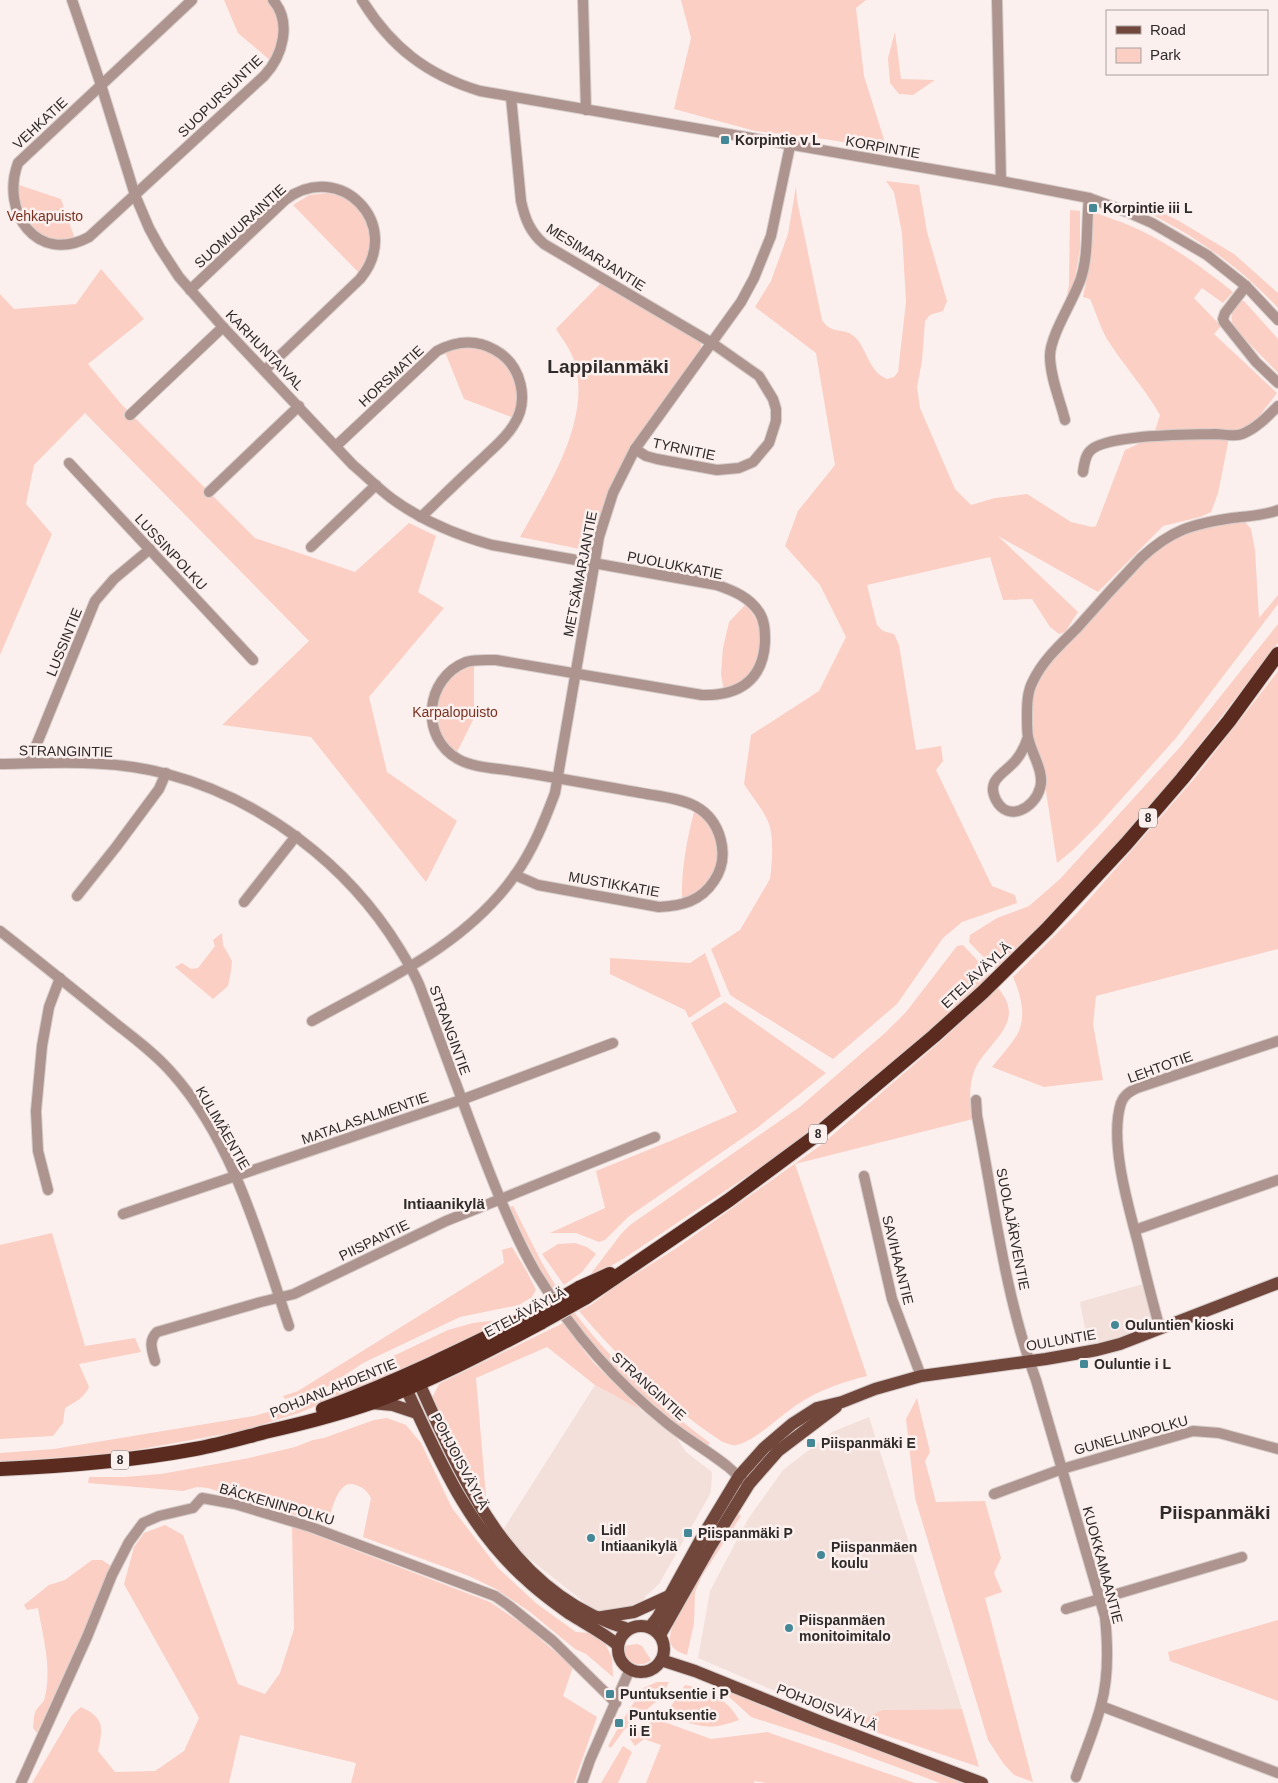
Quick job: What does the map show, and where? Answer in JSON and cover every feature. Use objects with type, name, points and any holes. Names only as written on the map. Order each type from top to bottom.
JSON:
[{"type":"highway","name":"ETELÄVÄYLÄ","points":[[417,1378],[474,1358],[640,1260],[729,1200],[814,1137],[934,1036],[983,992],[1047,929],[1126,844],[1223,728],[1278,654]]},
{"type":"highway","name":"POHJANLAHDENTIE","points":[[262,1433],[417,1378]]},
{"type":"highway","name":"POHJANLAHDENTIE","points":[[0,1469],[140,1457],[196,1449],[312,1422],[371,1402],[404,1383]]},
{"type":"main road","name":"OULUNTIE","points":[[650,1627],[658,1617],[701,1538],[744,1480],[778,1451],[842,1402],[875,1389],[921,1376],[1029,1362],[1120,1344],[1278,1283]]},
{"type":"main road","name":"POHJOISVÄYLÄ","points":[[417,1378],[469,1490],[490,1523],[514,1554],[533,1573],[565,1599],[596,1618],[628,1629]]},
{"type":"main road","name":"POHJOISVÄYLÄ","points":[[404,1383],[455,1490],[475,1522],[497,1550],[545,1595],[618,1645]]},
{"type":"main road","points":[[371,1402],[393,1405],[417,1413]]},
{"type":"main road","name":"OULUNTIE","points":[[660,1635],[710,1547],[744,1480]]},
{"type":"main road","points":[[596,1618],[634,1612],[670,1596]]},
{"type":"main road","points":[[638,1626],[650,1627],[660,1635],[664,1648],[661,1660],[655,1667],[643,1672],[630,1669],[620,1659],[618,1645],[620,1638],[628,1629],[638,1626]]},
{"type":"main road","name":"POHJOISVÄYLÄ","points":[[661,1660],[695,1671],[826,1724],[982,1783]]},
{"type":"street","name":"KARHUNTAIVAL","points":[[72,0],[101,84],[135,195],[149,228],[179,277],[223,327],[353,465],[396,501],[421,517],[468,539],[594,564]]},
{"type":"street","points":[[101,84],[192,0]]},
{"type":"street","name":"SUOPURSUNTIE","points":[[135,195],[264,76],[274,63],[281,47],[283,26],[279,10],[273,0]]},
{"type":"street","name":"KORPINTIE","points":[[362,0],[384,31],[412,58],[427,69],[462,86],[511,97],[1001,181],[1089,198],[1127,212],[1174,235],[1207,255],[1246,286],[1278,320]]},
{"type":"street","points":[[583,0],[586,110]]},
{"type":"street","points":[[997,0],[1001,181]]},
{"type":"street","name":"VEHKATIE","points":[[101,84],[18,162],[8,185],[8,202],[18,225],[31,236],[47,244],[64,246],[89,237],[135,195]]},
{"type":"street","name":"MESIMARJANTIE","points":[[511,97],[521,202],[524,216],[535,236],[544,244],[712,343]]},
{"type":"street","name":"METSÄMARJANTIE","points":[[312,1021],[410,966],[439,948],[475,920],[490,906],[515,875],[541,831],[555,793],[594,564],[605,515],[620,476],[634,449],[741,302],[754,278],[771,236],[790,146]]},
{"type":"street","name":"SUOMUURAINTIE","points":[[190,290],[285,200],[299,191],[315,186],[332,187],[348,193],[361,204],[370,217],[375,233],[375,250],[370,265],[360,279],[265,370]]},
{"type":"street","points":[[1065,420],[1050,356],[1053,343],[1081,278],[1084,264],[1089,198]]},
{"type":"street","points":[[1246,286],[1223,319],[1256,362],[1278,383]]},
{"type":"street","points":[[130,415],[223,327]]},
{"type":"street","name":"HORSMATIE","points":[[336,446],[438,351],[452,344],[469,342],[485,345],[500,352],[511,364],[521,386],[522,402],[518,418],[504,438],[421,517]]},
{"type":"street","name":"TYRNITIE","points":[[634,449],[646,456],[657,459],[717,470],[730,470],[753,462],[769,443],[776,422],[776,409],[769,390],[759,376],[712,343]]},
{"type":"street","points":[[209,492],[299,406]]},
{"type":"street","points":[[1083,472],[1090,451],[1102,444],[1164,435],[1242,434],[1252,429],[1278,406]]},
{"type":"street","name":"LUSSINPOLKU","points":[[69,463],[253,660]]},
{"type":"street","points":[[311,547],[376,485]]},
{"type":"street","points":[[1028,737],[1040,773],[1041,787],[1035,799],[1025,809],[1010,812],[1002,809],[995,798],[994,784],[999,774],[1015,762],[1024,750],[1028,737],[1029,691],[1041,668],[1110,591],[1157,544],[1173,533],[1187,527],[1260,515],[1278,510]]},
{"type":"street","name":"LUSSINTIE","points":[[29,763],[96,601],[114,579],[150,549]]},
{"type":"street","name":"PUOLUKKATIE","points":[[575,674],[702,695],[715,695],[733,692],[742,687],[757,671],[764,654],[765,636],[763,621],[749,601],[739,594],[717,585],[594,564]]},
{"type":"street","points":[[557,778],[471,765],[455,758],[436,736],[430,710],[433,698],[445,678],[458,666],[475,660],[496,660],[575,674]]},
{"type":"street","name":"STRANGINTIE","points":[[0,764],[82,762],[125,766],[166,773],[246,805],[296,836],[337,870],[379,918],[410,966],[419,985],[500,1200],[534,1270],[576,1332],[622,1384],[666,1423],[744,1480]]},
{"type":"street","points":[[77,896],[159,789],[166,773]]},
{"type":"street","name":"MUSTIKKATIE","points":[[515,875],[538,885],[659,907],[683,905],[697,898],[710,887],[717,877],[723,858],[721,839],[714,824],[707,814],[701,810],[686,802],[557,778]]},
{"type":"street","points":[[244,902],[296,836]]},
{"type":"street","name":"KULIMÄENTIE","points":[[0,931],[142,1044],[172,1073],[197,1105],[235,1176],[246,1201],[289,1326]]},
{"type":"street","points":[[48,1190],[38,1151],[36,1111],[44,1033],[49,1007],[60,978]]},
{"type":"street","name":"LEHTOTIE","points":[[1160,1329],[1134,1230],[1123,1179],[1118,1147],[1119,1115],[1122,1102],[1128,1093],[1278,1040]]},
{"type":"street","name":"MATALASALMENTIE","points":[[123,1214],[461,1100],[613,1043]]},
{"type":"street","name":"SUOLAJÄRVENTIE","points":[[976,1100],[977,1116],[1010,1290],[1029,1362]]},
{"type":"street","name":"PIISPANTIE","points":[[155,1361],[151,1344],[152,1337],[157,1332],[294,1294],[446,1221],[656,1137]]},
{"type":"street","name":"SAVIHAANTIE","points":[[864,1176],[892,1299],[921,1376]]},
{"type":"street","points":[[1134,1230],[1278,1180]]},
{"type":"street","name":"KUOKKAMAANTIE","points":[[1029,1362],[1100,1599],[1105,1617],[1108,1642],[1105,1687],[1101,1706],[1076,1777]]},
{"type":"street","name":"GUNELLINPOLKU","points":[[994,1494],[1062,1469],[1193,1431],[1219,1434],[1278,1449]]},
{"type":"street","name":"BÄCKENINPOLKU","points":[[21,1783],[87,1637],[112,1575],[129,1542],[143,1523],[159,1516],[193,1508],[202,1498],[235,1504],[311,1527],[495,1596],[508,1604],[553,1641],[616,1703]]},
{"type":"street","points":[[1066,1609],[1242,1557]]},
{"type":"street","points":[[582,1783],[590,1760],[630,1669]]},
{"type":"street","points":[[1101,1706],[1278,1773]]},
{"type":"shaded area","points":[[1143,1284],[1154,1325],[1114,1339],[1088,1344],[1080,1302]]},
{"type":"shaded area","points":[[595,1385],[641,1410],[676,1437],[686,1452],[712,1472],[709,1496],[659,1584],[646,1596],[640,1606],[616,1612],[594,1610],[522,1553],[503,1530]]},
{"type":"shaded area","name":"Piispanmäen koulu","points":[[869,1417],[962,1709],[882,1710],[852,1724],[698,1658],[710,1591],[748,1519],[783,1470],[832,1432]]},
{"type":"green space","points":[[224,0],[267,0],[276,15],[279,30],[271,61],[238,33]]},
{"type":"green space","points":[[681,0],[866,0],[856,8],[864,76],[887,149],[755,131],[674,109],[691,38]]},
{"type":"green space","points":[[895,32],[901,79],[935,80],[913,95],[899,94],[890,83],[888,58]]},
{"type":"green space","points":[[886,181],[919,185],[927,232],[947,301],[943,311],[930,315],[925,321],[922,361],[917,387],[920,408],[955,489],[971,505],[995,498],[1027,494],[1071,522],[1092,527],[1096,526],[1125,450],[1153,437],[1160,415],[1148,395],[1107,339],[1090,299],[1083,297],[1087,277],[1093,212],[1128,225],[1159,240],[1233,292],[1223,303],[1202,288],[1194,298],[1221,326],[1214,334],[1277,393],[1252,426],[1229,438],[1218,493],[1211,512],[1200,517],[1163,526],[1098,592],[998,536],[1078,612],[1065,632],[1059,634],[1050,627],[1032,599],[1003,600],[990,557],[867,585],[877,625],[883,631],[894,634],[899,645],[916,750],[941,746],[943,761],[936,770],[992,886],[1015,895],[1017,903],[962,922],[943,938],[897,1004],[833,1059],[730,995],[711,949],[740,930],[770,879],[771,830],[764,814],[744,784],[751,735],[819,691],[846,637],[820,585],[785,546],[798,511],[835,465],[816,353],[755,307],[771,281],[788,234],[796,186],[797,200],[822,320],[830,328],[846,332],[855,337],[876,371],[887,379],[894,377],[898,372],[906,302],[902,233],[894,192]]},
{"type":"green space","name":"Vehkapuisto","points":[[13,183],[61,199],[75,239],[56,241],[27,228]]},
{"type":"green space","points":[[327,193],[341,196],[353,203],[364,214],[371,225],[370,253],[359,273],[293,205],[309,195]]},
{"type":"green space","points":[[1151,207],[1179,221],[1234,254],[1278,293],[1278,308],[1233,266],[1202,243],[1149,213]]},
{"type":"green space","points":[[1070,210],[1080,211],[1080,249],[1075,279],[1066,300],[1069,285]]},
{"type":"green space","points":[[101,269],[144,319],[88,364],[122,405],[255,538],[355,572],[409,523],[436,536],[418,592],[444,608],[369,697],[387,772],[457,821],[426,882],[311,737],[222,725],[309,641],[85,413],[34,465],[26,504],[52,534],[0,655],[0,294],[14,309],[76,304]]},
{"type":"green space","points":[[601,283],[701,341],[701,349],[630,450],[610,488],[590,551],[520,537],[566,449],[578,401],[578,378],[572,355],[556,329]]},
{"type":"green space","points":[[1238,301],[1244,301],[1278,339],[1278,373],[1235,329],[1232,315]]},
{"type":"green space","points":[[459,347],[488,352],[503,361],[508,367],[513,376],[518,395],[514,418],[464,399],[445,352]]},
{"type":"green space","points":[[1244,521],[1251,529],[1255,550],[1259,618],[1278,595],[1278,604],[1176,738],[1099,824],[1057,863],[1045,785],[1032,735],[1032,698],[1035,684],[1048,662],[1069,644],[1155,551],[1177,537],[1194,530]]},
{"type":"green space","points":[[746,604],[760,625],[762,646],[754,669],[747,678],[724,691],[721,674],[723,648],[729,622]]},
{"type":"green space","points":[[1278,624],[1278,643],[1139,820],[1074,891],[996,970],[969,942],[970,935],[997,918],[1029,906],[1060,879],[1181,746]]},
{"type":"green space","name":"Karpalopuisto","points":[[474,665],[474,718],[456,754],[439,733],[437,708],[442,691],[451,678],[465,668]]},
{"type":"green space","points":[[1278,671],[1278,949],[1096,996],[1093,1024],[1103,1080],[1044,1087],[992,1067],[1017,1035],[1022,1021],[1022,1006],[1013,977],[1077,913],[1193,780]]},
{"type":"green space","points":[[695,808],[712,826],[719,846],[715,873],[698,894],[682,900],[685,854]]},
{"type":"green space","points":[[222,933],[223,945],[232,961],[231,971],[228,986],[213,999],[175,967],[182,963],[191,969],[198,968],[215,946],[213,940]]},
{"type":"green space","points":[[963,945],[991,975],[900,1057],[776,1157],[623,1259],[593,1276],[590,1275],[630,1225],[801,1106],[886,1032],[906,1012],[957,946]]},
{"type":"green space","points":[[705,953],[721,996],[689,1018],[685,1010],[610,974],[610,958],[690,963]]},
{"type":"green space","points":[[998,988],[1006,1000],[1009,1011],[1007,1022],[1003,1031],[975,1069],[970,1094],[973,1119],[795,1164],[867,1376],[840,1384],[814,1395],[798,1404],[743,1443],[732,1445],[721,1441],[682,1413],[628,1365],[579,1311],[675,1249],[821,1145],[941,1041]]},
{"type":"green space","points":[[725,1002],[826,1073],[757,1128],[628,1217],[605,1240],[599,1242],[576,1233],[550,1233],[605,1208],[596,1171],[737,1112],[691,1023]]},
{"type":"green space","points":[[513,1206],[557,1288],[553,1290],[535,1260],[510,1207]]},
{"type":"green space","points":[[52,1233],[85,1346],[135,1338],[141,1352],[79,1364],[89,1387],[82,1397],[65,1408],[63,1423],[53,1436],[0,1439],[0,1245]]},
{"type":"green space","points":[[575,1243],[587,1247],[596,1254],[582,1272],[564,1285],[542,1254],[558,1244]]},
{"type":"green space","points":[[512,1247],[536,1290],[532,1297],[519,1305],[460,1317],[363,1363],[327,1387],[285,1399],[283,1396],[298,1391],[504,1263],[502,1250]]},
{"type":"green space","points":[[574,1312],[621,1366],[673,1414],[710,1443],[708,1446],[652,1403],[613,1367],[569,1315]]},
{"type":"green space","points":[[506,1319],[510,1321],[475,1335],[402,1370],[299,1413],[241,1431],[119,1453],[0,1462],[0,1453],[54,1449],[254,1416],[329,1394],[351,1383],[387,1359],[448,1330],[473,1323]]},
{"type":"green space","points":[[563,1323],[593,1362],[641,1410],[595,1385],[547,1347],[476,1378],[486,1497],[464,1465],[432,1398],[439,1384]]},
{"type":"green space","points":[[917,1398],[930,1452],[925,1461],[936,1502],[985,1501],[1001,1558],[994,1573],[1002,1592],[985,1598],[1033,1782],[1014,1775],[1003,1763],[988,1740],[915,1498],[906,1419]]},
{"type":"green space","points":[[387,1418],[406,1425],[421,1443],[452,1508],[498,1568],[537,1604],[576,1632],[590,1633],[604,1641],[612,1658],[613,1677],[586,1654],[575,1649],[530,1612],[496,1589],[469,1576],[363,1537],[371,1498],[365,1490],[356,1485],[344,1486],[340,1491],[333,1505],[327,1525],[208,1488],[197,1487],[183,1491],[88,1483],[89,1477],[161,1474],[249,1458],[295,1447],[374,1420]]},
{"type":"green space","points":[[737,1513],[741,1516],[702,1576],[695,1592],[694,1623],[687,1655],[679,1652],[672,1647],[670,1641],[671,1631],[677,1616],[686,1597]]},
{"type":"green space","points":[[165,1525],[183,1535],[238,1684],[265,1694],[280,1673],[294,1629],[292,1526],[490,1602],[524,1625],[573,1667],[563,1696],[597,1717],[574,1783],[351,1783],[356,1763],[240,1735],[229,1783],[32,1783],[72,1715],[81,1707],[89,1711],[98,1720],[101,1736],[98,1751],[115,1772],[155,1771],[184,1751],[199,1718],[124,1584],[134,1547],[144,1533]]},
{"type":"green space","points":[[92,1560],[102,1560],[111,1566],[37,1733],[33,1728],[34,1717],[45,1697],[48,1675],[47,1664],[38,1608],[27,1610],[24,1605],[49,1585],[65,1580]]},
{"type":"green space","points":[[1278,1620],[1278,1701],[1170,1661],[1168,1652]]},
{"type":"green space","points":[[637,1644],[642,1646],[651,1660],[644,1664],[637,1664],[625,1657],[624,1646]]},
{"type":"green space","points":[[657,1682],[669,1682],[661,1697],[624,1730],[611,1748],[608,1746],[643,1688]]},
{"type":"green space","points":[[685,1685],[701,1689],[716,1696],[729,1706],[739,1720],[710,1727],[686,1722],[666,1714]]},
{"type":"green space","points":[[728,1691],[772,1710],[962,1783],[940,1783],[832,1743],[751,1717],[726,1694]]},
{"type":"green space","points":[[962,1709],[979,1767],[852,1724],[882,1710]]},
{"type":"green space","points":[[659,1720],[711,1739],[767,1732],[915,1783],[767,1783],[754,1781],[754,1783],[646,1783],[661,1745],[644,1739],[635,1746],[630,1739],[652,1721]]},
{"type":"green space","points":[[623,1746],[632,1752],[618,1783],[601,1783]]},
{"type":"place","name":"Korpintie v L","points":[[725,140]]},
{"type":"place","name":"Korpintie iii L","points":[[1093,208]]},
{"type":"place","name":"Ouluntien kioski","points":[[1115,1325]]},
{"type":"place","name":"Ouluntie i L","points":[[1084,1364]]},
{"type":"place","name":"Piispanmäki E","points":[[811,1443]]},
{"type":"place","name":"Piispanmäki P","points":[[688,1533]]},
{"type":"place","name":"Lidl Intiaanikylä","points":[[591,1538]]},
{"type":"place","name":"Piispanmäen koulu","points":[[821,1555]]},
{"type":"place","name":"Piispanmäen monitoimitalo","points":[[789,1628]]},
{"type":"place","name":"Puntuksentie i P","points":[[610,1694]]},
{"type":"place","name":"Puntuksentie ii E","points":[[619,1723]]},
{"type":"district","name":"Lappilanmäki","points":[[608,366]]},
{"type":"district","name":"Intiaanikylä","points":[[444,1203]]},
{"type":"district","name":"Piispanmäki","points":[[1215,1512]]}]
